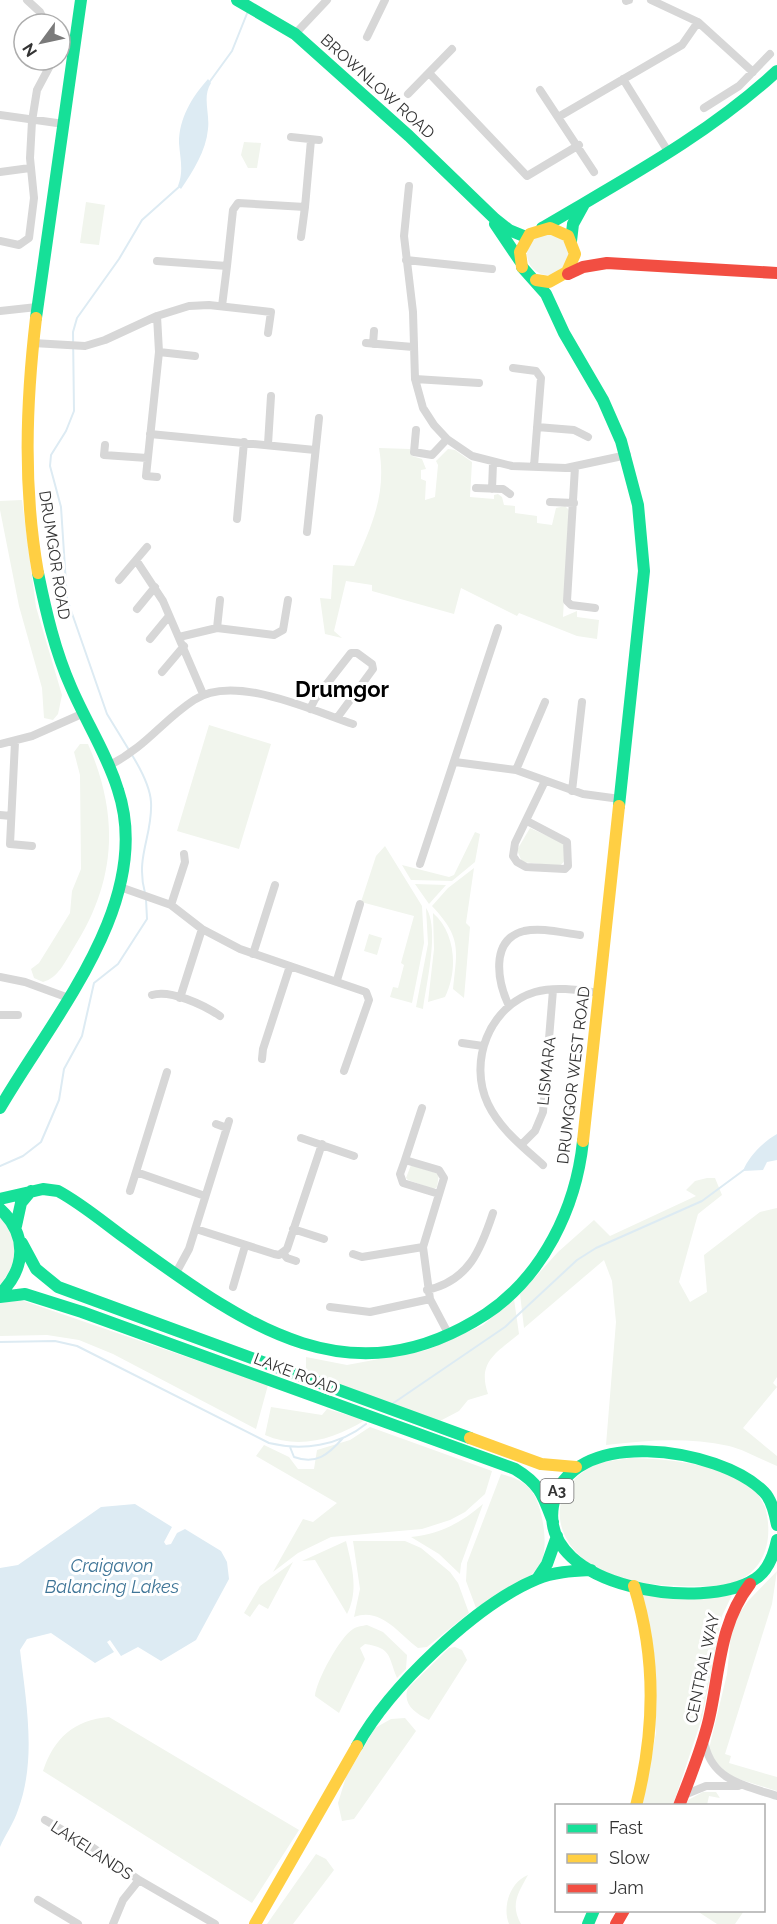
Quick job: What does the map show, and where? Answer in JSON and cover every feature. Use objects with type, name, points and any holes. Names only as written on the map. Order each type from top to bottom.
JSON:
[{"type":"main road","name":"BROWNLOW ROAD","points":[[237,0],[295,34],[372,102],[508,230],[526,237]]},
{"type":"main road","name":"DRUMGOR ROAD","points":[[0,1108],[102,936],[120,887],[126,858],[126,833],[118,786],[62,664],[47,616],[32,533],[26,438],[37,307],[80,6]]},
{"type":"main road","points":[[777,71],[730,111],[669,153],[623,177],[526,237],[520,252],[520,261],[529,275],[536,280],[550,282],[583,267],[607,263],[777,273]]},
{"type":"main road","points":[[558,319],[556,300],[565,276],[574,263],[573,224],[584,203]]},
{"type":"main road","name":"BROWNLOW ROAD","points":[[486,210],[520,261]]},
{"type":"main road","points":[[541,228],[558,230],[573,245],[607,263]]},
{"type":"main road","name":"DRUMGOR WEST ROAD","points":[[0,1200],[31,1191],[50,1190],[64,1194],[176,1273],[277,1336],[342,1351],[376,1352],[415,1346],[449,1335],[494,1310],[519,1287],[549,1251],[565,1218],[581,1158],[644,571],[639,508],[627,455],[603,399],[558,319],[545,290],[536,280]]},
{"type":"main road","points":[[16,1226],[21,1203],[31,1191]]},
{"type":"main road","name":"A3","points":[[0,1209],[16,1226],[22,1243],[22,1259],[17,1274],[0,1295]]},
{"type":"main road","name":"LAKE ROAD","points":[[22,1243],[35,1270],[46,1281],[58,1287],[542,1464],[576,1467]]},
{"type":"main road","name":"LAKE ROAD","points":[[0,1295],[25,1294],[82,1311],[525,1474],[544,1496],[553,1522]]},
{"type":"main road","name":"A3","points":[[756,1578],[732,1589],[675,1592],[634,1586],[591,1570],[568,1555],[556,1536],[553,1522],[557,1490],[576,1467],[596,1457],[618,1453],[660,1454],[704,1460],[734,1471],[757,1485],[770,1501],[777,1525]]},
{"type":"main road","points":[[537,1579],[547,1564],[556,1536]]},
{"type":"main road","name":"CENTRAL WAY","points":[[681,1800],[703,1739],[715,1693],[728,1619],[736,1601],[771,1559],[777,1540]]},
{"type":"main road","points":[[255,1924],[302,1846],[367,1728],[389,1700],[438,1648],[486,1610],[537,1579],[574,1570],[591,1570]]},
{"type":"main road","points":[[634,1586],[646,1631],[650,1678],[650,1722],[636,1804]]},
{"type":"street","points":[[27,0],[36,12]]},
{"type":"street","points":[[295,34],[327,0]]},
{"type":"street","points":[[651,0],[698,22],[753,72]]},
{"type":"street","points":[[367,37],[381,2]]},
{"type":"street","points":[[560,116],[682,45],[698,22]]},
{"type":"street","points":[[408,94],[452,49]]},
{"type":"street","points":[[704,108],[739,86],[770,54]]},
{"type":"street","points":[[0,241],[19,245],[26,242],[34,198],[30,168],[33,121],[38,90],[47,72]]},
{"type":"street","points":[[429,73],[527,176],[579,145]]},
{"type":"street","points":[[623,79],[669,153]]},
{"type":"street","points":[[540,90],[560,116],[594,172]]},
{"type":"street","points":[[0,115],[64,124]]},
{"type":"street","points":[[291,137],[315,140],[301,237]]},
{"type":"street","points":[[0,172],[30,168]]},
{"type":"street","points":[[409,186],[404,236],[413,312],[415,379],[423,408],[447,438],[472,456],[493,463],[551,469],[575,467],[627,455]]},
{"type":"street","points":[[222,306],[235,205],[243,202],[304,207]]},
{"type":"street","points":[[406,260],[492,269]]},
{"type":"street","points":[[157,261],[227,266]]},
{"type":"street","points":[[33,343],[85,346],[157,316],[189,306],[222,306],[271,312],[268,333]]},
{"type":"street","points":[[0,311],[37,307]]},
{"type":"street","points":[[157,316],[159,352],[146,476],[157,477]]},
{"type":"street","points":[[374,331],[370,343],[413,347]]},
{"type":"street","points":[[159,352],[195,356]]},
{"type":"street","points":[[513,368],[536,371],[541,378],[534,466]]},
{"type":"street","points":[[415,379],[479,383]]},
{"type":"street","points":[[268,444],[271,396]]},
{"type":"street","points":[[307,532],[319,418]]},
{"type":"street","points":[[537,427],[574,430],[588,437]]},
{"type":"street","points":[[416,430],[414,452],[432,455],[447,438]]},
{"type":"street","points":[[150,434],[315,450]]},
{"type":"street","points":[[237,519],[244,442]]},
{"type":"street","points":[[105,445],[104,455],[147,459]]},
{"type":"street","points":[[492,489],[493,463]]},
{"type":"street","points":[[575,467],[567,601],[571,606],[595,608]]},
{"type":"street","points":[[476,488],[503,489],[510,494]]},
{"type":"street","points":[[550,502],[574,503]]},
{"type":"street","points":[[119,580],[147,547]]},
{"type":"street","points":[[136,560],[155,587],[184,646],[203,694]]},
{"type":"street","points":[[137,609],[155,587]]},
{"type":"street","points":[[217,628],[220,600]]},
{"type":"street","points":[[179,637],[217,628],[274,635],[283,630],[288,600]]},
{"type":"street","points":[[150,639],[169,616]]},
{"type":"street","points":[[420,864],[498,628]]},
{"type":"street","points":[[162,672],[184,646]]},
{"type":"street","points":[[310,709],[315,699],[351,653],[357,653],[372,664],[373,669],[336,718]]},
{"type":"street","points":[[110,765],[141,747],[183,708],[203,694],[223,688],[236,689],[310,709],[353,724]]},
{"type":"street","points":[[516,770],[545,702]]},
{"type":"street","points":[[572,791],[582,702]]},
{"type":"street","points":[[0,744],[15,742],[84,713]]},
{"type":"street","points":[[15,742],[10,844],[32,846]]},
{"type":"street","points":[[455,762],[516,770],[572,791],[620,799]]},
{"type":"street","points":[[526,821],[567,842],[568,866],[565,868],[526,867],[517,862],[513,850],[526,821],[545,781]]},
{"type":"street","points":[[0,815],[11,816]]},
{"type":"street","points":[[171,905],[185,862],[184,854]]},
{"type":"street","points":[[120,887],[171,905],[202,929],[253,954],[337,980],[372,995],[349,1065],[344,1071]]},
{"type":"street","points":[[253,954],[271,890]]},
{"type":"street","points":[[337,980],[360,904]]},
{"type":"street","points":[[180,999],[202,929]]},
{"type":"street","points":[[509,1006],[498,976],[500,955],[508,941],[526,931],[580,935]]},
{"type":"street","points":[[262,1059],[290,966]]},
{"type":"street","points":[[0,977],[25,982],[66,997]]},
{"type":"street","points":[[543,1165],[495,1116],[487,1102],[482,1082],[483,1046],[492,1028],[509,1006],[531,994],[553,990],[599,993]]},
{"type":"street","name":"LISMARA","points":[[521,1145],[535,1131],[543,1112],[553,990]]},
{"type":"street","points":[[152,995],[161,992],[210,1009],[220,1016]]},
{"type":"street","points":[[0,1015],[18,1015]]},
{"type":"street","points":[[462,1043],[483,1046]]},
{"type":"street","points":[[130,1191],[167,1072]]},
{"type":"street","points":[[422,1108],[400,1174],[403,1183],[438,1194]]},
{"type":"street","points":[[176,1273],[189,1249],[228,1125],[216,1125]]},
{"type":"street","points":[[301,1138],[354,1156]]},
{"type":"street","points":[[283,1253],[322,1144]]},
{"type":"street","points":[[405,1160],[440,1170],[444,1178],[423,1247],[429,1294],[449,1335]]},
{"type":"street","points":[[136,1172],[205,1196]]},
{"type":"street","points":[[330,1307],[355,1312],[370,1312],[429,1294],[452,1281],[472,1265],[491,1216],[480,1216]]},
{"type":"street","points":[[196,1229],[245,1246],[274,1254],[283,1253]]},
{"type":"street","points":[[293,1229],[324,1239]]},
{"type":"street","points":[[233,1287],[245,1246]]},
{"type":"street","points":[[353,1254],[362,1257],[423,1247]]},
{"type":"street","points":[[283,1253],[287,1258],[296,1261]]},
{"type":"street","points":[[703,1739],[713,1767],[721,1775],[745,1786],[777,1796]]},
{"type":"street","points":[[681,1800],[706,1786],[745,1786]]},
{"type":"street","name":"LAKELANDS","points":[[45,1820],[98,1851],[138,1880],[217,1923]]},
{"type":"street","name":"LAKELANDS","points":[[113,1924],[123,1900],[138,1880]]},
{"type":"street","points":[[38,1900],[78,1924]]},
{"type":"shaded area","points":[[244,142],[261,143],[257,168],[248,168],[241,155]]},
{"type":"shaded area","points":[[86,202],[105,205],[99,245],[80,243]]},
{"type":"shaded area","points":[[548,233],[556,234],[563,239],[568,246],[568,262],[563,269],[556,274],[548,275],[540,274],[533,269],[528,262],[527,254],[528,246],[533,239],[540,234]]},
{"type":"shaded area","points":[[379,448],[410,449],[412,456],[422,459],[426,469],[421,470],[421,479],[426,481],[425,500],[435,497],[438,465],[436,461],[448,449],[455,450],[472,462],[470,497],[494,499],[494,495],[498,494],[502,497],[504,505],[515,506],[515,513],[537,516],[537,523],[552,525],[556,508],[565,506],[569,510],[563,617],[577,611],[577,617],[599,620],[597,639],[577,636],[519,613],[517,616],[461,588],[454,614],[372,591],[372,585],[346,581],[334,631],[342,638],[325,634],[320,598],[331,599],[333,565],[354,566],[367,537],[379,495],[381,465]]},
{"type":"shaded area","points":[[22,500],[36,607],[62,695],[58,714],[53,720],[44,718],[42,688],[19,606],[0,510],[0,501]]},
{"type":"shaded area","points":[[209,725],[271,744],[239,849],[177,831]]},
{"type":"shaded area","points":[[80,744],[88,744],[98,771],[109,823],[109,849],[98,899],[87,924],[64,964],[53,977],[43,982],[34,978],[31,969],[39,963],[70,913],[72,891],[81,869],[80,775],[74,752]]},
{"type":"shaded area","points":[[530,828],[563,843],[565,856],[562,864],[559,866],[522,862],[517,850]]},
{"type":"shaded area","points":[[475,832],[480,834],[475,862],[452,881],[411,880],[402,865],[449,877],[454,875]]},
{"type":"shaded area","points":[[385,846],[422,906],[424,943],[412,1003],[390,997],[393,987],[398,988],[404,965],[401,963],[414,916],[361,902],[376,856]]},
{"type":"shaded area","points":[[474,868],[466,923],[470,927],[464,998],[453,989],[456,954],[453,936],[442,917],[432,906],[448,888]]},
{"type":"shaded area","points":[[415,884],[446,885],[429,904]]},
{"type":"shaded area","points":[[426,908],[430,917],[432,942],[423,1009],[416,1007],[428,944]]},
{"type":"shaded area","points":[[433,913],[441,921],[446,931],[453,964],[452,976],[445,997],[428,1002],[434,949]]},
{"type":"shaded area","points":[[369,934],[382,938],[377,955],[364,951]]},
{"type":"shaded area","points":[[411,1165],[439,1174],[437,1187],[434,1189],[408,1180],[406,1178]]},
{"type":"shaded area","points":[[715,1178],[722,1195],[698,1214],[679,1282],[690,1302],[707,1292],[704,1255],[760,1212],[777,1208],[777,1377],[773,1383],[777,1387],[743,1428],[777,1456],[777,1466],[729,1446],[698,1441],[668,1440],[606,1445],[616,1322],[612,1281],[604,1260],[524,1328],[520,1294],[558,1252],[594,1220],[610,1236],[696,1196],[686,1190],[695,1181]]},
{"type":"shaded area","points":[[0,1216],[12,1234],[15,1250],[11,1267],[0,1285]]},
{"type":"shaded area","points":[[514,1299],[519,1334],[496,1353],[487,1366],[485,1383],[488,1394],[468,1400],[459,1411],[440,1421],[306,1373],[306,1357],[347,1365],[427,1350],[483,1325]]},
{"type":"shaded area","points":[[21,1300],[268,1385],[256,1429],[113,1354],[79,1340],[47,1335],[0,1336],[0,1303]]},
{"type":"shaded area","points":[[271,1407],[322,1415],[327,1409],[365,1420],[329,1437],[291,1442],[265,1435]]},
{"type":"shaded area","points":[[370,1427],[492,1471],[485,1494],[465,1512],[450,1520],[422,1529],[331,1537],[298,1553],[273,1572],[303,1519],[313,1522],[337,1503],[256,1456],[264,1445],[289,1457],[298,1469],[314,1469],[317,1450],[350,1440]]},
{"type":"shaded area","points":[[630,1458],[676,1461],[707,1467],[736,1478],[754,1490],[765,1507],[768,1523],[765,1551],[759,1563],[740,1580],[727,1584],[668,1586],[612,1575],[584,1559],[572,1547],[564,1534],[560,1520],[561,1505],[566,1491],[576,1478],[591,1467]]},
{"type":"shaded area","points":[[501,1474],[524,1483],[535,1496],[544,1528],[544,1551],[542,1561],[532,1574],[476,1608],[466,1581],[467,1563]]},
{"type":"shaded area","points":[[483,1504],[461,1564],[460,1574],[439,1554],[411,1537],[450,1526],[467,1517]]},
{"type":"shaded area","points":[[346,1541],[354,1587],[347,1614],[315,1560],[302,1561]]},
{"type":"shaded area","points":[[353,1541],[405,1541],[421,1548],[450,1572],[458,1583],[469,1613],[427,1647],[418,1648],[381,1618],[364,1615],[354,1617],[360,1589]]},
{"type":"shaded area","points":[[293,1562],[268,1609],[259,1604],[250,1617],[244,1613],[260,1586]]},
{"type":"shaded area","points":[[777,1571],[772,1604],[725,1754],[731,1756],[729,1763],[777,1777],[777,1791],[729,1776],[708,1753],[727,1674],[732,1624],[748,1601]]},
{"type":"shaded area","points":[[639,1593],[732,1595],[722,1616],[702,1718],[673,1804],[642,1804],[656,1733]]},
{"type":"shaded area","points":[[367,1625],[383,1632],[407,1655],[406,1669],[397,1678],[388,1654],[380,1648],[365,1644],[360,1648],[365,1659],[339,1713],[315,1696],[316,1689],[342,1641],[353,1629]]},
{"type":"shaded area","points":[[455,1647],[462,1650],[467,1660],[429,1720],[415,1711],[408,1703],[408,1688],[449,1648]]},
{"type":"shaded area","points":[[109,1717],[299,1830],[252,1903],[43,1771],[53,1749],[67,1733],[85,1722]]},
{"type":"shaded area","points":[[405,1718],[416,1731],[354,1819],[342,1821],[338,1803],[346,1777],[375,1728],[391,1719]]},
{"type":"shaded area","points":[[703,1792],[716,1792],[720,1798],[709,1796],[707,1804],[686,1804],[688,1800]]},
{"type":"shaded area","points":[[316,1854],[326,1859],[334,1870],[293,1924],[267,1924]]},
{"type":"shaded area","points":[[528,1875],[518,1893],[516,1905],[521,1924],[509,1924],[506,1910],[509,1896],[516,1883]]},
{"type":"shaded area","points":[[699,1912],[743,1912],[735,1924],[717,1924]]},
{"type":"water","points":[[208,79],[211,83],[207,94],[207,137],[198,160],[181,189],[178,186],[181,170],[179,143],[181,125],[192,101]]},
{"type":"water","points":[[777,1134],[777,1160],[767,1162],[763,1170],[743,1171],[757,1150]]},
{"type":"water","name":"Craigavon Balancing Lakes","points":[[135,1504],[172,1527],[164,1542],[166,1545],[171,1544],[177,1533],[185,1529],[221,1551],[227,1562],[229,1579],[196,1640],[161,1661],[138,1647],[121,1656],[110,1640],[107,1642],[114,1652],[95,1663],[51,1633],[27,1639],[20,1650],[27,1710],[29,1751],[27,1771],[24,1791],[16,1815],[0,1847],[0,1568],[18,1565],[101,1507]]},
{"type":"waterway","points":[[208,84],[232,51],[248,11]]},
{"type":"waterway","points":[[129,750],[107,714],[67,599],[61,507],[50,466],[51,455],[66,431],[74,411],[73,332],[77,318],[119,259],[142,220],[180,186]]},
{"type":"waterway","points":[[132,755],[147,784],[151,802],[150,825],[142,868],[145,893]]},
{"type":"waterway","points":[[0,1166],[23,1156],[41,1142],[59,1100],[64,1069],[82,1036],[94,983],[118,964],[147,919],[146,899]]},
{"type":"waterway","points":[[392,1404],[505,1327],[577,1260],[596,1248],[702,1201],[744,1170]]},
{"type":"waterway","points":[[0,1342],[55,1341],[77,1346],[269,1443],[294,1446],[320,1445],[344,1437],[366,1424]]},
{"type":"waterway","points":[[290,1447],[294,1457],[315,1459],[327,1454],[343,1438]]},
{"type":"traffic: fast","points":[[36,318],[81,0]]},
{"type":"traffic: fast","points":[[237,0],[295,34],[409,136],[495,219],[509,230],[526,237]]},
{"type":"traffic: fast","points":[[542,228],[694,136],[723,116],[777,71]]},
{"type":"traffic: fast","points":[[571,241],[573,224],[584,204]]},
{"type":"traffic: fast","points":[[495,224],[520,261]]},
{"type":"traffic: fast","points":[[522,267],[546,294],[564,333],[603,400],[621,441],[638,505],[644,571],[619,806]]},
{"type":"traffic: fast","points":[[0,1108],[70,997],[111,916],[122,874],[126,832],[118,790],[60,659],[38,573]]},
{"type":"traffic: fast","points":[[0,1199],[43,1189],[58,1191],[84,1207],[168,1269],[252,1322],[296,1341],[340,1352],[387,1352],[435,1340],[486,1314],[524,1280],[540,1260],[564,1215],[573,1191],[583,1141]]},
{"type":"traffic: fast","points":[[16,1226],[21,1203],[31,1191]]},
{"type":"traffic: fast","points":[[0,1209],[15,1230],[20,1252],[15,1273],[0,1294]]},
{"type":"traffic: fast","points":[[22,1243],[36,1269],[58,1287],[470,1438]]},
{"type":"traffic: fast","points":[[0,1297],[25,1294],[82,1312],[515,1469],[540,1491],[553,1522]]},
{"type":"traffic: fast","points":[[777,1525],[773,1507],[767,1495],[743,1476],[714,1464],[682,1455],[647,1451],[614,1454],[586,1463],[564,1480],[553,1506],[556,1534],[572,1557],[598,1574],[630,1586],[665,1592],[700,1593],[731,1589],[755,1579],[767,1567],[777,1540]]},
{"type":"traffic: fast","points":[[537,1579],[547,1564],[557,1536]]},
{"type":"traffic: fast","points":[[357,1746],[371,1723],[412,1675],[436,1650],[487,1608],[537,1579],[563,1572],[591,1570]]},
{"type":"traffic: fast","points":[[588,1924],[593,1912]]},
{"type":"traffic: slow","points":[[522,267],[520,252],[530,234],[550,228],[568,236],[575,254],[567,272],[549,282],[536,280]]},
{"type":"traffic: slow","points":[[36,318],[28,414],[28,477],[38,573]]},
{"type":"traffic: slow","points":[[583,1141],[619,806]]},
{"type":"traffic: slow","points":[[470,1438],[541,1464],[576,1467]]},
{"type":"traffic: slow","points":[[634,1586],[647,1641],[651,1696],[647,1751],[636,1804]]},
{"type":"traffic: slow","points":[[255,1924],[357,1746]]},
{"type":"traffic: jam","points":[[568,274],[583,267],[607,263],[777,273]]},
{"type":"traffic: jam","points":[[680,1804],[706,1730],[726,1632],[732,1615],[750,1584]]},
{"type":"traffic: jam","points":[[616,1924],[623,1912]]},
{"type":"district","name":"Drumgor","points":[[342,689]]}]
